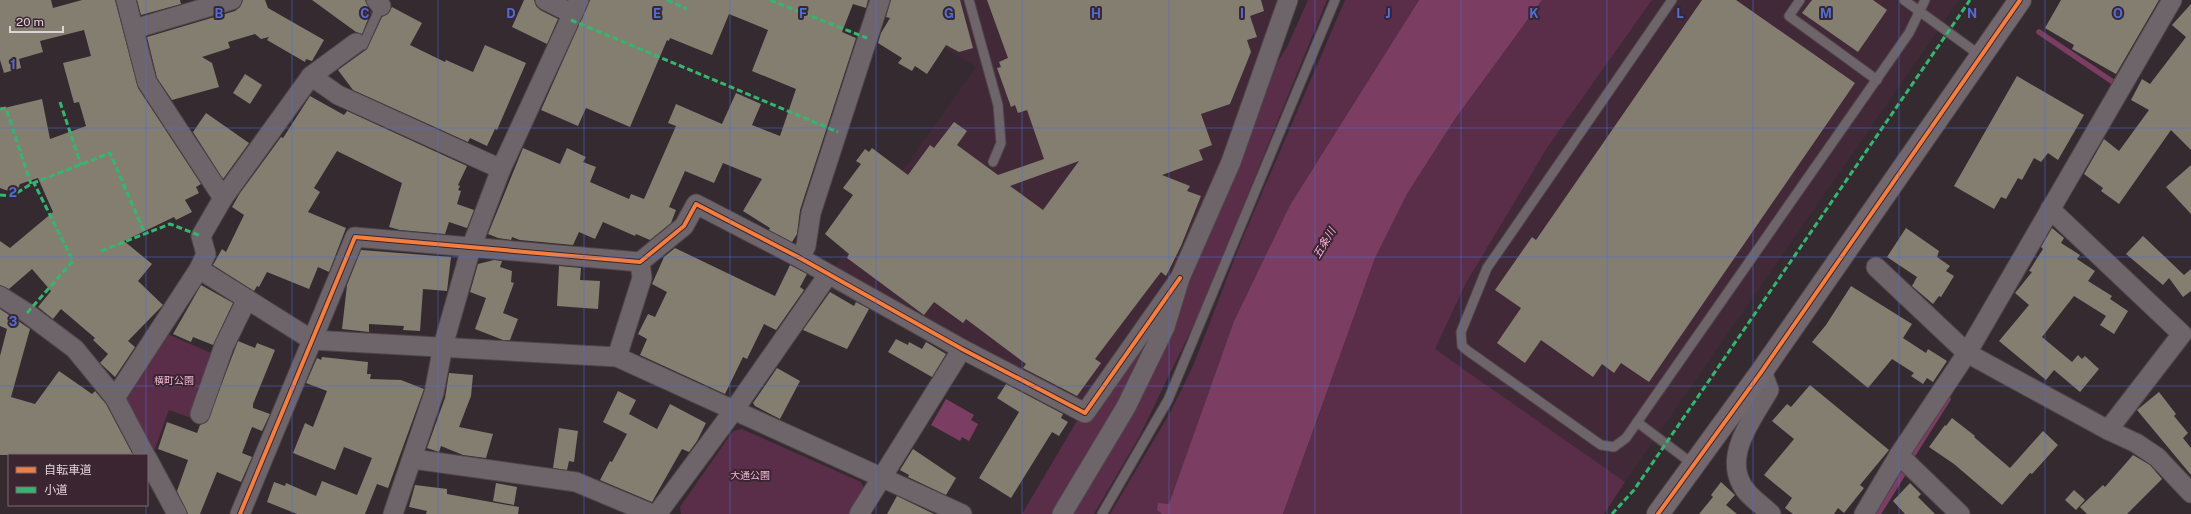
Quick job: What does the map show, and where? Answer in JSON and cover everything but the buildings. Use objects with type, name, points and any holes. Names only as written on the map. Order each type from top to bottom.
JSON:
[{"type":"street","points":[[126,0],[147,82],[223,198]]},
{"type":"street","points":[[134,29],[232,0]]},
{"type":"street","points":[[393,514],[413,459],[434,393],[443,346],[471,248],[501,169],[576,7],[545,0]]},
{"type":"street","points":[[800,258],[806,246],[811,213],[880,0]]},
{"type":"street","points":[[1062,514],[1126,408],[1165,327],[1180,278],[1231,162],[1288,0]]},
{"type":"street","points":[[1658,514],[1688,461],[1762,371],[1978,54],[2020,0]]},
{"type":"street","points":[[1864,514],[1900,455],[1967,353],[2172,0]]},
{"type":"street","points":[[115,398],[199,269],[206,254],[201,236],[223,198],[311,76],[356,43]]},
{"type":"street","points":[[311,76],[338,94],[501,169]]},
{"type":"street","points":[[240,514],[355,237],[640,262],[684,226],[696,204],[800,258],[962,349],[1085,413],[1180,278]]},
{"type":"street","points":[[2050,209],[2186,328],[2108,430]]},
{"type":"street","points":[[617,357],[642,278],[640,262]]},
{"type":"street","points":[[1876,267],[1967,353],[2108,430],[2136,443],[2157,457],[2191,493]]},
{"type":"street","points":[[199,269],[312,340],[443,346],[617,357],[962,514]]},
{"type":"street","points":[[657,514],[734,410],[828,275]]},
{"type":"street","points":[[0,296],[27,312],[75,349],[115,398],[144,454]]},
{"type":"street","points":[[200,414],[224,346],[247,298]]},
{"type":"street","points":[[859,514],[962,349]]},
{"type":"street","points":[[1762,371],[1769,390],[1751,421],[1736,455],[1736,471],[1741,485],[1771,514]]},
{"type":"street","points":[[1900,455],[1960,514]]},
{"type":"street","points":[[413,459],[576,482],[652,514]]},
{"type":"street","points":[[148,460],[177,514]]},
{"type":"lane","points":[[969,0],[998,106],[1001,143],[992,162]]},
{"type":"lane","points":[[1102,514],[1168,400],[1335,0]]},
{"type":"lane","points":[[1672,0],[1488,268],[1461,332],[1462,346],[1468,351],[1601,445],[1614,447],[1626,438],[1877,80],[1909,32],[1925,0]]},
{"type":"lane","points":[[1800,0],[1788,16],[1877,80]]},
{"type":"lane","points":[[1904,0],[1978,54]]},
{"type":"lane","points":[[356,43],[363,45],[380,2]]},
{"type":"lane","points":[[1637,422],[1688,461]]},
{"type":"shaded area","points":[[882,0],[1280,0],[1226,154],[1158,302],[1089,397],[1072,402],[833,269],[976,67],[880,8]]},
{"type":"shaded area","points":[[1652,0],[1959,0],[1625,482],[1435,349],[1466,283],[1547,148]]},
{"type":"green space","points":[[1308,0],[1327,0],[1199,314],[1139,437],[1094,514],[1071,514],[1167,338],[1234,174],[1275,66],[1287,47]]},
{"type":"green space","points":[[1345,0],[1419,0],[1290,205],[1234,321],[1169,505],[1157,510],[1162,514],[1110,514],[1171,411],[1193,366],[1241,242]]},
{"type":"green space","points":[[1542,0],[1652,0],[1547,148],[1466,283],[1435,349],[1625,482],[1604,514],[1283,514],[1375,258],[1407,194],[1455,119]]},
{"type":"green space","points":[[1160,322],[1111,419],[1054,514],[1022,514],[1078,419],[1086,424]]},
{"type":"green space","name":"横町公園","points":[[167,334],[216,355],[191,418],[169,410],[154,451],[126,399]]},
{"type":"green space","name":"大通公園","points":[[742,429],[861,482],[865,490],[851,514],[681,514],[680,507],[733,431]]},
{"type":"water","name":"五条川","points":[[1419,0],[1542,0],[1455,119],[1407,194],[1375,258],[1283,514],[1162,514],[1157,510],[1158,503],[1169,504],[1234,321],[1290,205]]},
{"type":"water","points":[[946,399],[974,415],[971,420],[978,424],[969,441],[962,437],[960,441],[931,425]]},
{"type":"waterway","points":[[2039,32],[2113,82]]},
{"type":"waterway","points":[[1912,456],[1948,399]]},
{"type":"waterway","points":[[1878,514],[1906,469]]},
{"type":"marked path","points":[[667,0],[687,9]]},
{"type":"marked path","points":[[770,0],[867,38]]},
{"type":"marked path","points":[[1612,514],[1634,490],[1970,0]]},
{"type":"marked path","points":[[571,20],[838,132]]},
{"type":"marked path","points":[[60,102],[81,165]]},
{"type":"marked path","points":[[0,109],[6,108],[31,184]]},
{"type":"marked path","points":[[0,195],[12,196],[31,184],[110,153],[145,234]]},
{"type":"marked path","points":[[27,313],[73,261],[34,183]]},
{"type":"marked path","points":[[101,251],[170,224],[201,236]]},
{"type":"cycle path","points":[[1658,514],[1762,371],[2020,0]]},
{"type":"cycle path","points":[[240,514],[355,237],[640,262],[684,226],[696,204],[800,258],[962,349],[1085,413],[1180,278]]}]
